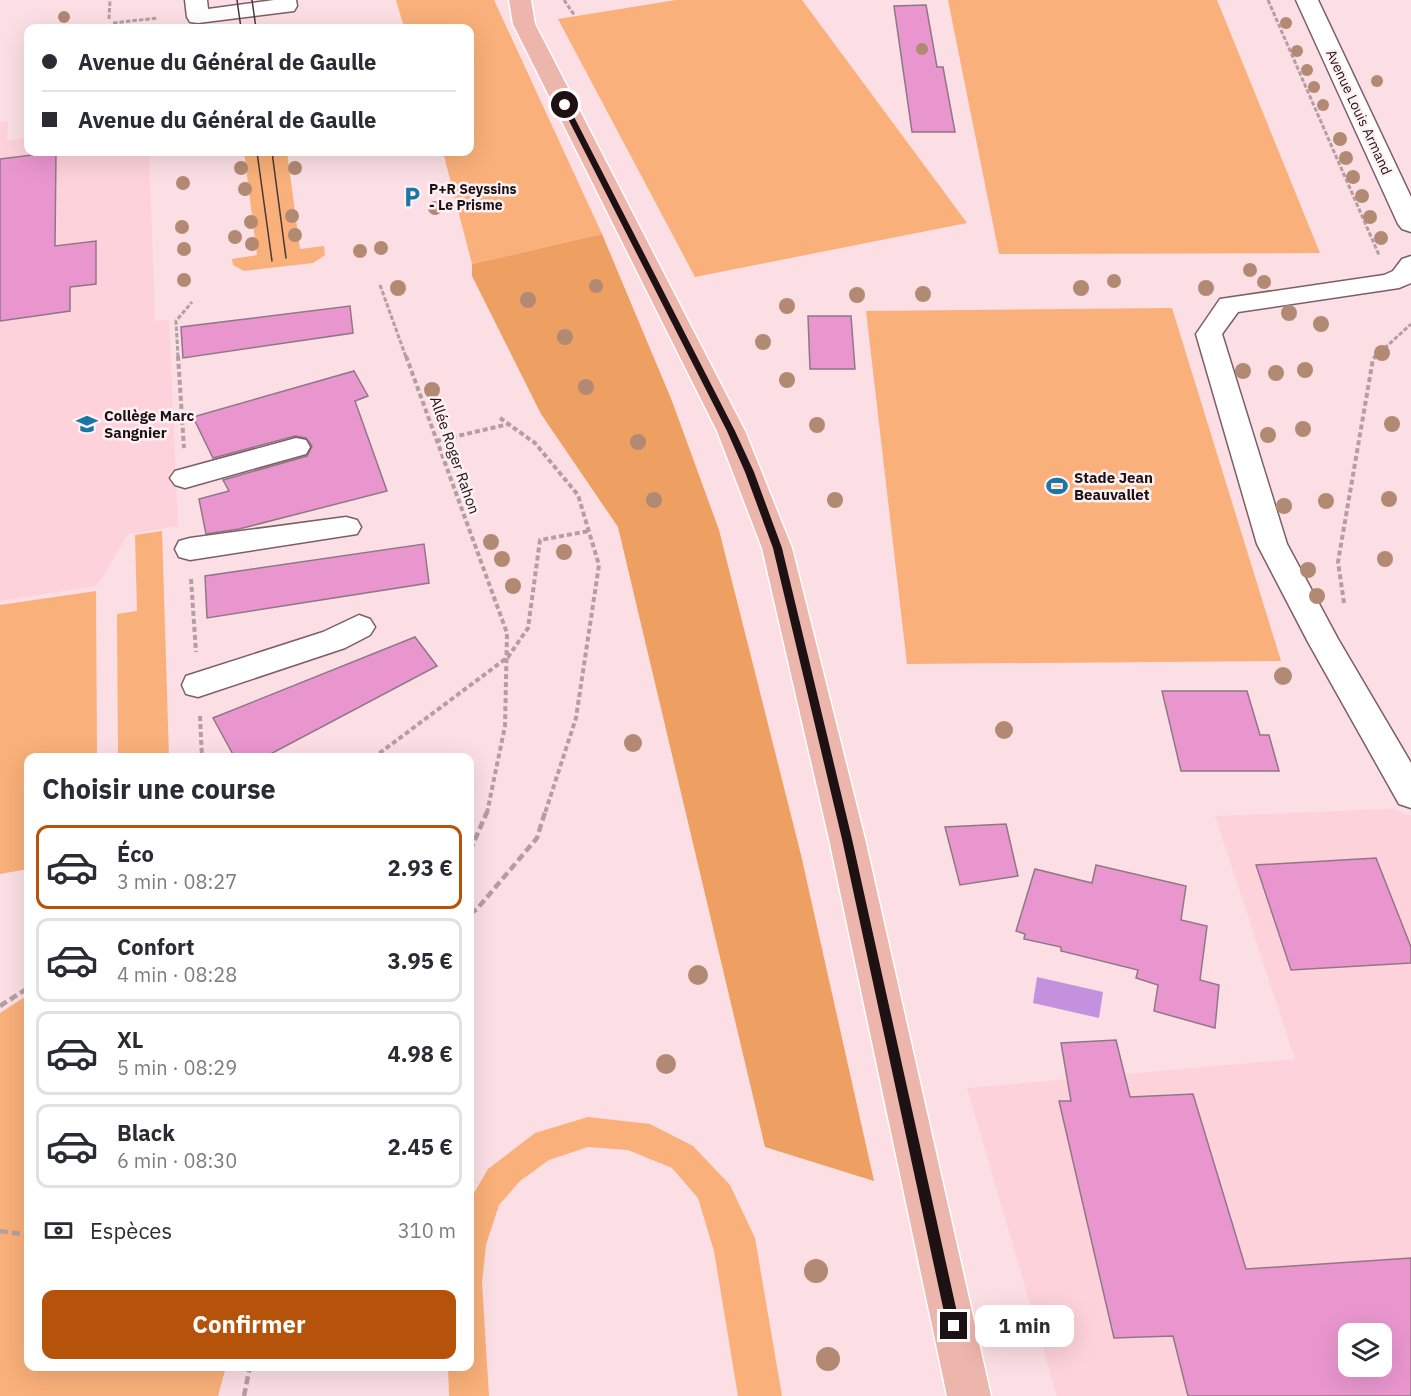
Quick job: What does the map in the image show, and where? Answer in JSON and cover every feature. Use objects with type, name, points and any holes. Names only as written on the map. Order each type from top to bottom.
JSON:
[{"type":"main road","points":[[520,4],[524,24],[731,431],[777,548],[847,839],[969,1396]]},
{"type":"street","points":[[197,9],[286,6],[285,0]]},
{"type":"street","name":"Avenue Louis Armand","points":[[1307,0],[1411,224]]},
{"type":"street","points":[[1407,271],[1390,282],[1229,305],[1209,334],[1272,544],[1324,642],[1411,794]]},
{"type":"street","points":[[185,478],[296,447]]},
{"type":"street","points":[[190,549],[346,527]]},
{"type":"street","points":[[198,685],[334,640],[359,627]]},
{"type":"path","points":[[109,19],[110,0]]},
{"type":"path","points":[[564,0],[574,16]]},
{"type":"path","points":[[1268,0],[1378,255],[1407,271]]},
{"type":"path","points":[[113,23],[158,18]]},
{"type":"path","name":"Allée Roger Rahon","points":[[380,285],[409,358],[436,441],[507,633],[506,726],[489,808],[474,842]]},
{"type":"path","points":[[1346,613],[1338,562],[1373,359],[1411,324]]},
{"type":"path","points":[[474,911],[537,838],[576,718],[599,565],[578,495],[535,443],[500,418]]},
{"type":"path","points":[[436,441],[509,424]]},
{"type":"path","points":[[380,753],[508,657],[528,628],[540,540],[589,531]]},
{"type":"path","points":[[0,1006],[24,991]]},
{"type":"path","points":[[0,1231],[24,1234]]},
{"type":"path","points":[[244,1396],[249,1371]]},
{"type":"shaded area","points":[[396,0],[494,0],[602,234],[472,264],[444,156],[474,156],[474,24],[403,24]]},
{"type":"shaded area","points":[[676,0],[802,0],[967,223],[695,277],[558,19]]},
{"type":"shaded area","points":[[948,0],[1217,0],[1320,253],[999,254]]},
{"type":"shaded area","name":"Collège Marc Sangnier","points":[[8,121],[7,141],[24,139],[24,156],[149,156],[155,321],[169,320],[178,526],[128,534],[97,586],[0,601],[0,122]]},
{"type":"shaded area","points":[[245,156],[288,156],[300,249],[324,246],[325,255],[313,263],[244,271],[233,265],[232,259],[257,255]]},
{"type":"shaded area","points":[[602,234],[672,401],[719,530],[801,855],[874,1181],[765,1147],[618,527],[541,414],[472,276],[472,264]]},
{"type":"shaded area","name":"Stade Jean Beauvallet","points":[[1172,308],[1281,661],[907,664],[866,311]]},
{"type":"shaded area","points":[[162,531],[169,753],[118,753],[117,614],[137,611],[135,535]]},
{"type":"shaded area","points":[[96,591],[97,753],[24,753],[24,870],[0,874],[0,605]]},
{"type":"shaded area","points":[[1393,809],[1411,816],[1411,1396],[1057,1396],[967,1088],[1295,1059],[1215,816]]},
{"type":"shaded area","points":[[1037,977],[1103,992],[1099,1018],[1033,1003]]},
{"type":"shaded area","points":[[24,998],[24,1371],[225,1371],[218,1396],[0,1396],[0,1013]]},
{"type":"shaded area","points":[[588,1117],[650,1124],[693,1146],[730,1185],[755,1238],[782,1396],[738,1396],[714,1251],[698,1198],[672,1168],[628,1150],[588,1147],[549,1160],[520,1181],[499,1205],[486,1245],[482,1282],[489,1396],[449,1396],[448,1371],[474,1371],[474,1193],[488,1169],[535,1133]]},
{"type":"building","points":[[926,5],[937,67],[943,67],[955,132],[912,132],[894,6]]},
{"type":"building","points":[[56,156],[55,246],[96,241],[96,284],[70,287],[70,311],[0,321],[0,159]]},
{"type":"building","points":[[350,306],[353,333],[183,358],[181,327]]},
{"type":"building","points":[[808,316],[851,316],[855,369],[810,369]]},
{"type":"building","points":[[354,371],[368,396],[355,401],[387,491],[239,529],[206,534],[199,499],[229,491],[223,480],[307,456],[312,446],[306,438],[295,436],[213,458],[193,417]]},
{"type":"building","points":[[424,544],[429,583],[207,618],[205,576]]},
{"type":"building","points":[[415,637],[437,666],[272,753],[232,753],[213,718]]},
{"type":"building","points":[[1162,691],[1247,691],[1260,735],[1269,735],[1279,771],[1181,771]]},
{"type":"building","points":[[1006,824],[1018,876],[960,885],[945,827]]},
{"type":"building","points":[[1376,858],[1411,947],[1411,963],[1291,970],[1256,865]]},
{"type":"building","points":[[1096,865],[1186,886],[1181,920],[1207,926],[1200,980],[1219,985],[1215,1028],[1154,1011],[1158,985],[1136,978],[1138,970],[1061,951],[1061,947],[1024,939],[1025,934],[1016,931],[1035,869],[1092,883]]},
{"type":"building","points":[[1116,1040],[1130,1097],[1193,1094],[1246,1269],[1411,1258],[1411,1396],[1188,1396],[1173,1336],[1114,1338],[1059,1101],[1071,1101],[1061,1043]]},
{"type":"tram line","points":[[237,0],[240,24]]},
{"type":"tram line","points":[[252,0],[255,24]]},
{"type":"tram line","points":[[258,156],[272,261]]},
{"type":"tram line","points":[[273,156],[286,258]]},
{"type":"place","name":"P+R Seyssins - Le Prisme","points":[[412,197]]},
{"type":"place","name":"Collège Marc Sangnier","points":[[87,424]]},
{"type":"place","name":"Stade Jean Beauvallet","points":[[1057,486]]},
{"type":"route","points":[[565,105],[731,431],[777,548],[847,839],[954,1326]]}]
